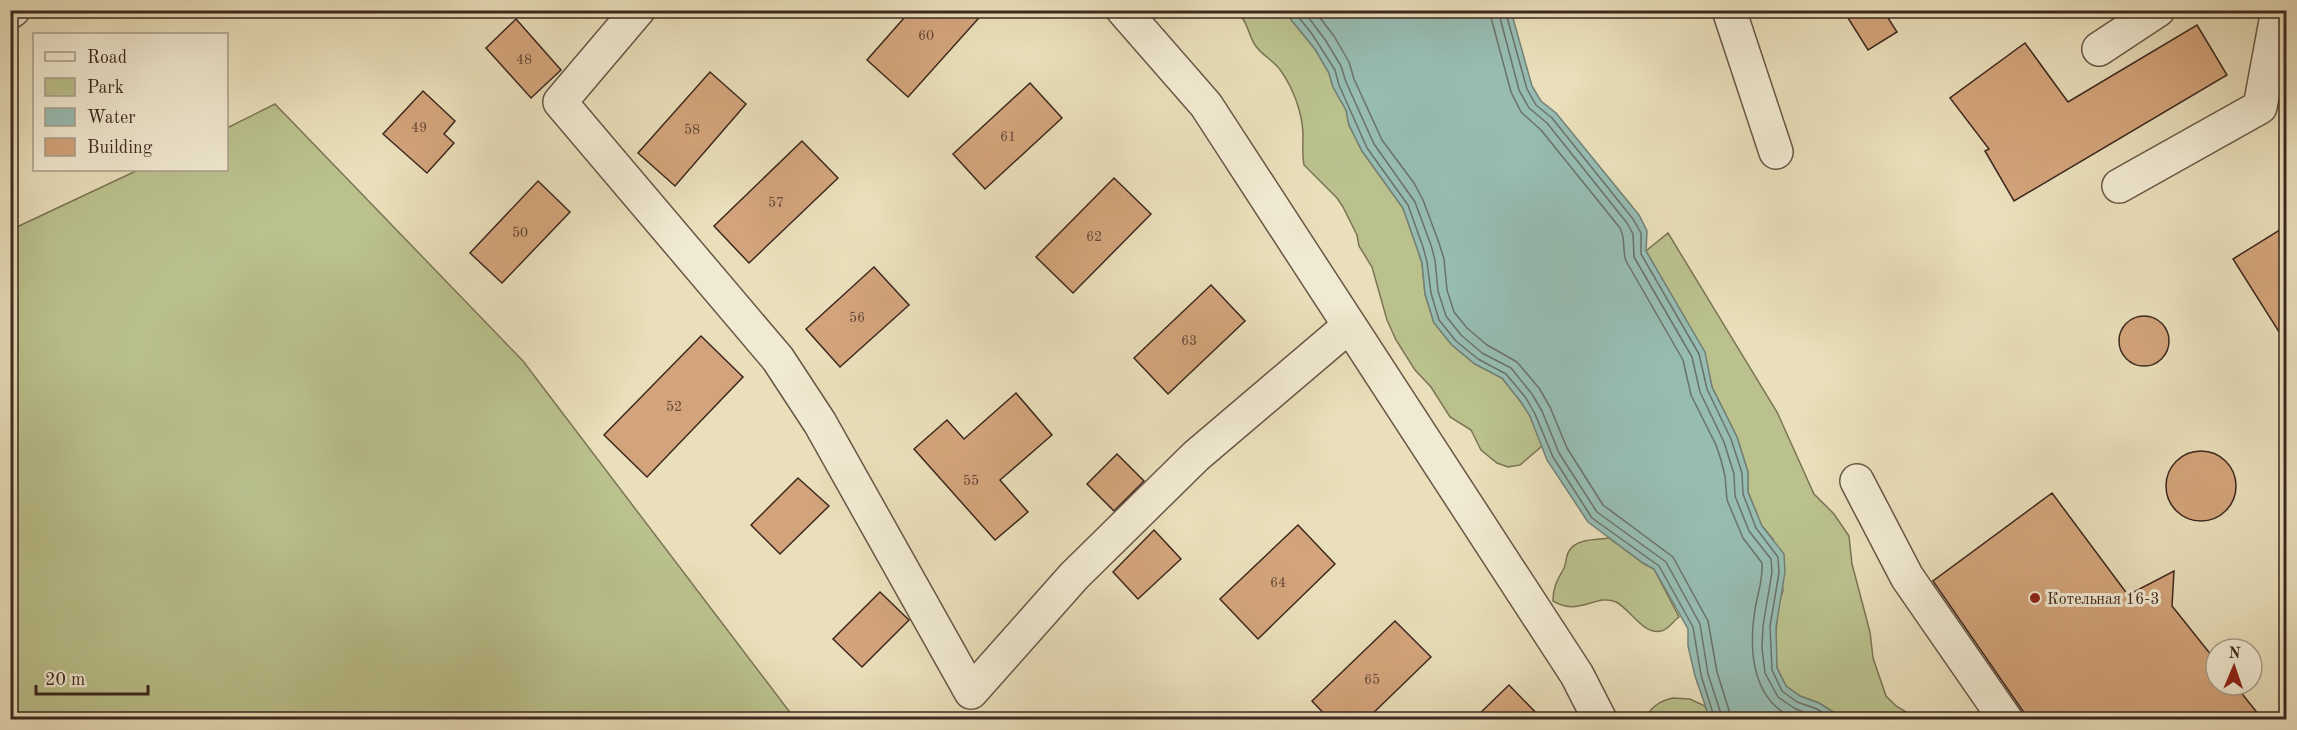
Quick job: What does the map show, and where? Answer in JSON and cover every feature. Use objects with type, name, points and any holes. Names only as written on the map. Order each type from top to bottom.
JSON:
[{"type":"street","points":[[638,10],[560,102],[778,359],[820,423],[971,692],[1074,576],[1196,456],[1349,326]]},
{"type":"street","points":[[1124,10],[1206,105],[1577,675],[1600,720]]},
{"type":"street","points":[[1729,10],[1776,152]]},
{"type":"street","points":[[2119,186],[2260,107],[2278,10]]},
{"type":"street","points":[[2099,49],[2155,11]]},
{"type":"street","points":[[1857,481],[1907,577],[2006,720]]},
{"type":"green space","points":[[1234,11],[1284,11],[1315,49],[1329,73],[1333,87],[1346,110],[1349,125],[1362,151],[1403,208],[1422,263],[1425,294],[1434,323],[1452,345],[1475,364],[1502,378],[1530,416],[1542,446],[1520,465],[1508,467],[1497,463],[1481,450],[1471,430],[1450,417],[1396,340],[1387,320],[1372,267],[1359,246],[1357,235],[1343,207],[1304,165],[1301,117],[1289,85],[1278,67],[1258,49],[1245,22]]},
{"type":"green space","points":[[275,104],[523,361],[795,719],[11,719],[11,232],[19,226],[136,171],[228,171],[228,128]]},
{"type":"green space","points":[[1668,233],[1777,412],[1814,494],[1834,514],[1849,536],[1852,564],[1870,632],[1873,658],[1886,696],[1906,712],[1929,719],[1844,719],[1786,686],[1777,668],[1775,647],[1778,607],[1783,590],[1773,539],[1762,526],[1748,492],[1748,472],[1737,437],[1712,387],[1704,352],[1646,251]]},
{"type":"green space","points":[[1609,538],[1654,569],[1679,617],[1666,629],[1654,631],[1648,629],[1621,605],[1609,600],[1571,607],[1553,601],[1556,584],[1568,553],[1573,547],[1588,540]]},
{"type":"green space","points":[[1673,698],[1690,699],[1705,706],[1710,719],[1644,720],[1656,705]]},
{"type":"water","points":[[1284,11],[1511,11],[1532,86],[1541,101],[1556,113],[1639,215],[1647,231],[1646,251],[1705,352],[1712,387],[1737,437],[1748,472],[1748,492],[1762,526],[1784,554],[1785,572],[1776,627],[1777,668],[1786,686],[1844,719],[1710,719],[1695,676],[1688,646],[1688,629],[1654,569],[1588,522],[1547,460],[1530,416],[1521,402],[1502,378],[1475,364],[1452,345],[1434,323],[1425,294],[1422,263],[1403,208],[1362,151],[1349,125],[1346,110],[1333,87],[1329,73],[1315,49]]},
{"type":"building","points":[[911,10],[986,10],[908,97],[867,60]]},
{"type":"building","points":[[1843,10],[1883,10],[1897,32],[1868,50]]},
{"type":"building","points":[[516,19],[561,70],[531,98],[486,48]]},
{"type":"building","points":[[2197,25],[2227,75],[2014,201],[1985,151],[1989,149],[1950,98],[2025,43],[2068,102]]},
{"type":"building","points":[[710,72],[746,104],[675,186],[638,153]]},
{"type":"building","points":[[1030,83],[1062,118],[985,189],[953,154]]},
{"type":"building","points":[[423,91],[455,121],[444,134],[454,143],[427,173],[383,134]]},
{"type":"building","points":[[802,141],[838,178],[749,263],[714,226]]},
{"type":"building","points":[[1114,178],[1151,214],[1073,293],[1036,257]]},
{"type":"building","points":[[538,181],[570,212],[502,283],[470,253]]},
{"type":"building","points":[[2286,226],[2286,343],[2233,259]]},
{"type":"building","points":[[874,267],[909,305],[840,367],[806,329]]},
{"type":"building","points":[[1211,285],[1245,321],[1168,394],[1134,358]]},
{"type":"building","points":[[2149,316],[2162,323],[2168,331],[2168,351],[2162,359],[2154,365],[2139,366],[2126,359],[2120,351],[2119,336],[2126,323],[2134,317]]},
{"type":"building","points":[[701,336],[743,377],[647,477],[604,435]]},
{"type":"building","points":[[1016,393],[1052,435],[1000,480],[1028,512],[995,540],[914,449],[947,420],[964,439]]},
{"type":"building","points":[[2201,451],[2214,454],[2226,461],[2233,473],[2236,486],[2233,499],[2226,511],[2214,518],[2201,521],[2188,518],[2176,511],[2169,499],[2166,486],[2169,473],[2176,461],[2188,454]]},
{"type":"building","points":[[1117,454],[1144,481],[1114,511],[1087,484]]},
{"type":"building","points":[[798,478],[829,506],[780,554],[751,525]]},
{"type":"building","name":"Котельная 16-3","points":[[2052,493],[2128,595],[2174,571],[2172,606],[2204,646],[2204,697],[2245,697],[2263,720],[2029,720],[1933,581]]},
{"type":"building","points":[[1298,525],[1335,564],[1258,639],[1220,599]]},
{"type":"building","points":[[1154,530],[1181,559],[1138,599],[1113,572]]},
{"type":"building","points":[[880,592],[909,620],[862,667],[833,639]]},
{"type":"building","points":[[1395,621],[1431,657],[1366,720],[1330,720],[1312,701]]},
{"type":"building","points":[[1509,685],[1543,720],[1473,720]]},
{"type":"place","name":"Котельная 16-3","points":[[2035,598]]}]
